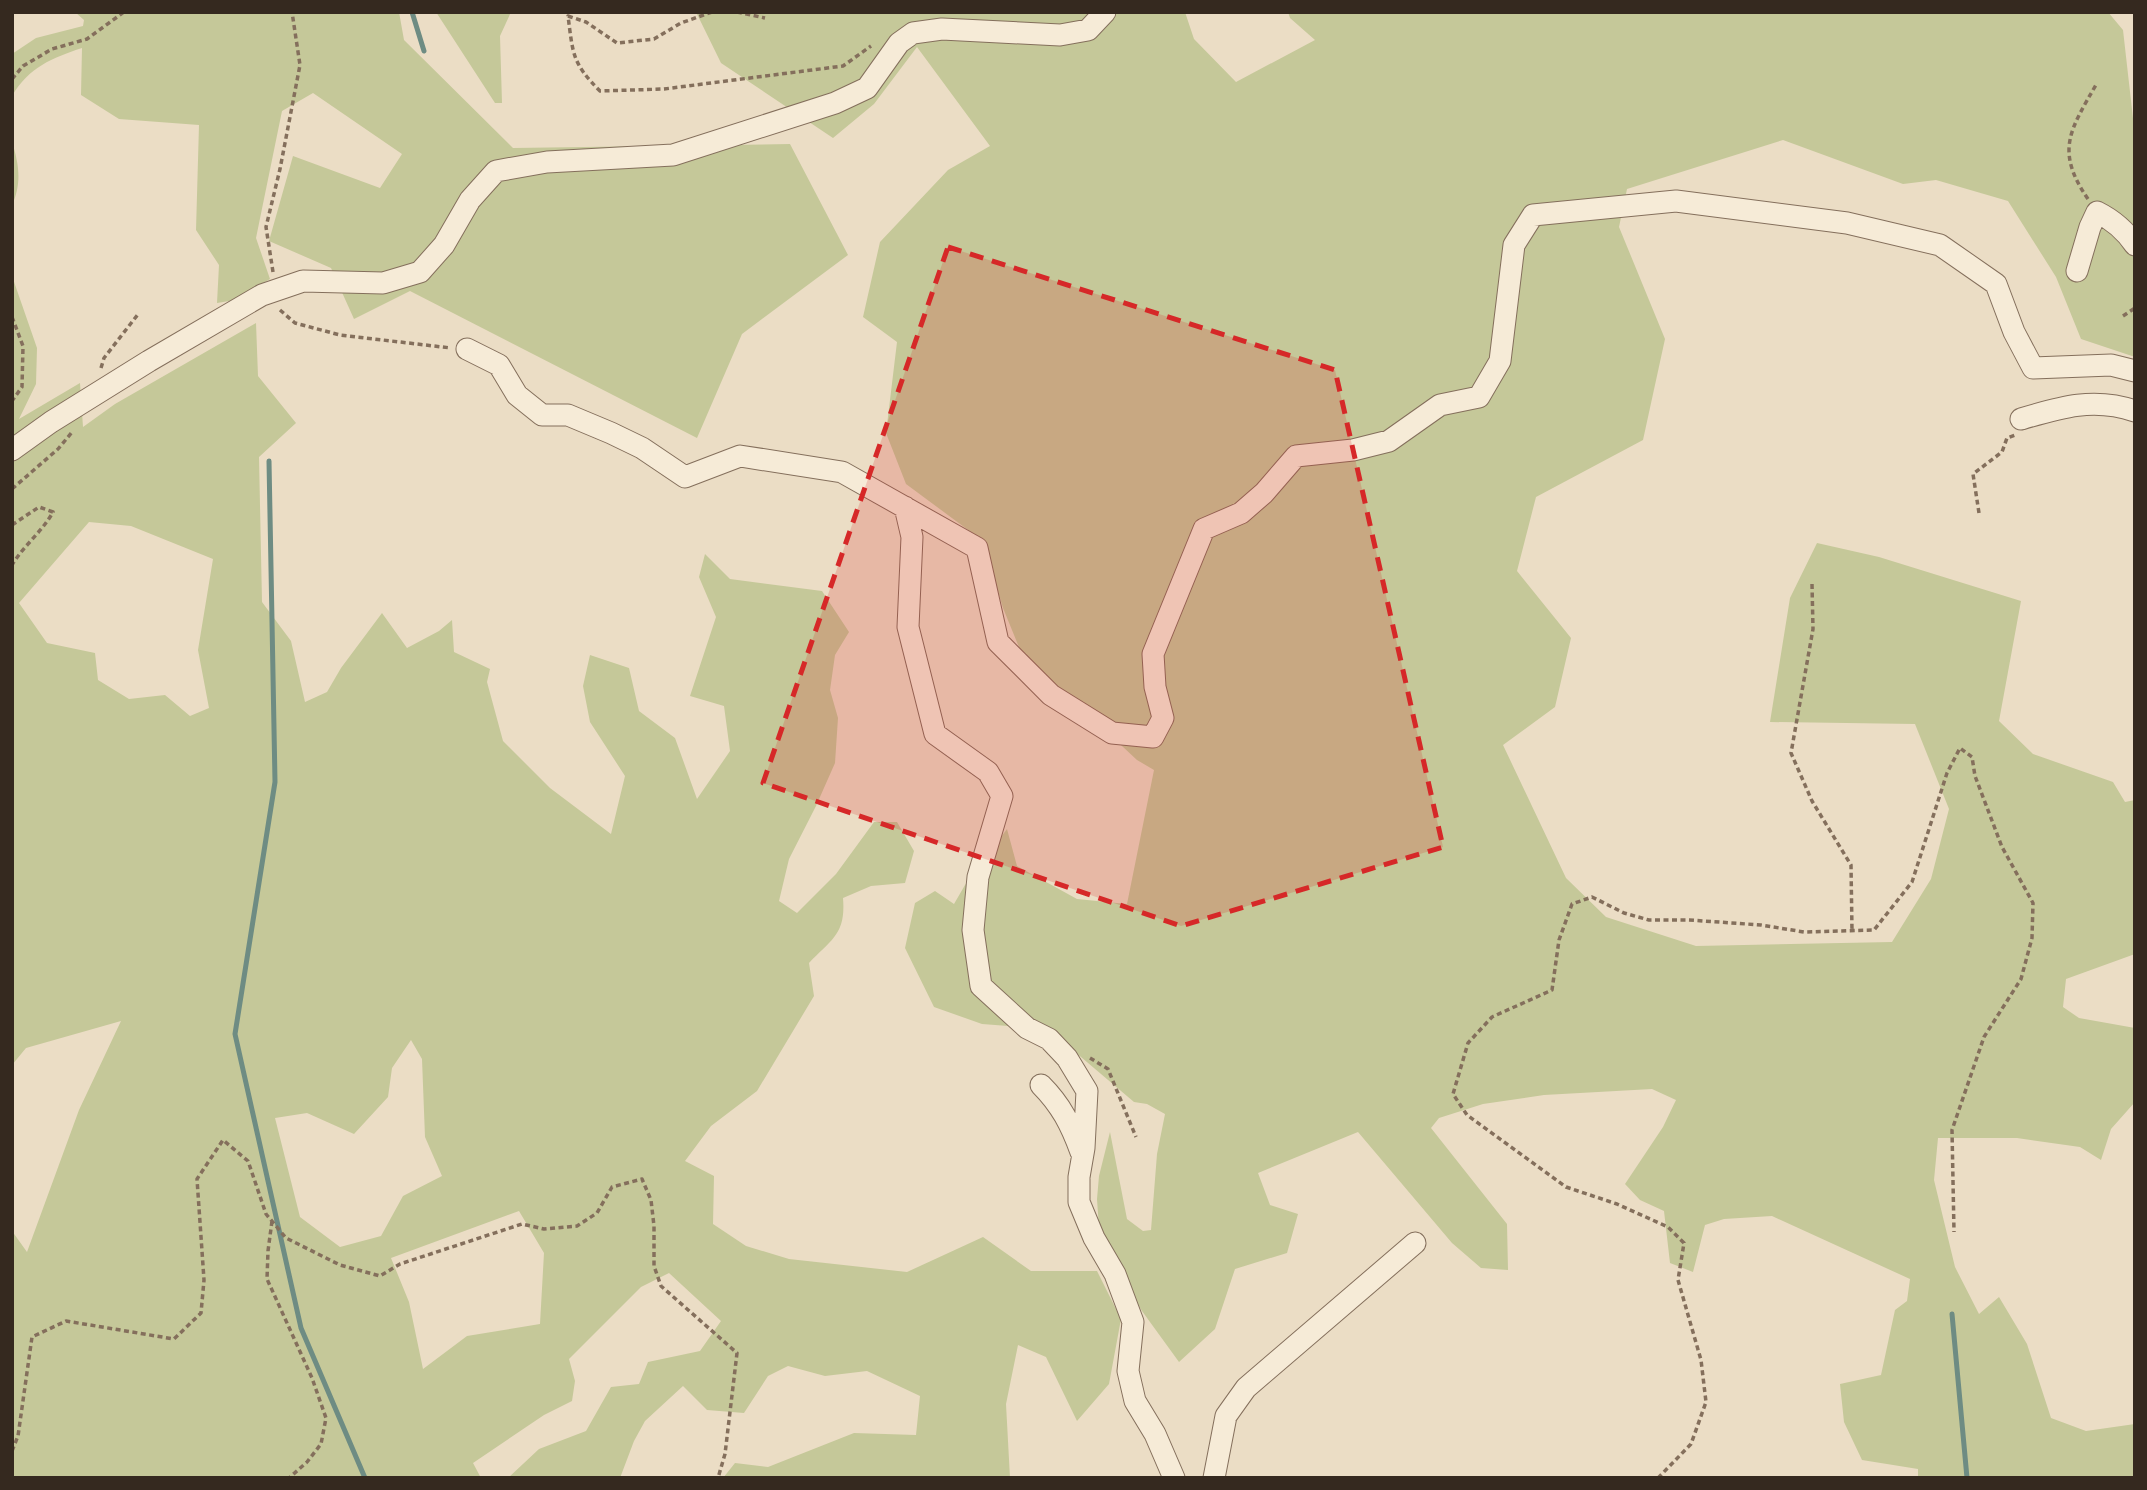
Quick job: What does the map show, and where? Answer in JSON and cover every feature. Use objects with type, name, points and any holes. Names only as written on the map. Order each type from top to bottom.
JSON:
[{"type":"street","points":[[12,450],[51,422],[149,361],[262,295],[303,281],[383,283],[420,272],[444,245],[470,200],[496,171],[547,162],[673,155],[835,103],[867,88],[899,43],[913,33],[942,29],[1060,35],[1088,30],[1105,12]]},
{"type":"street","points":[[467,349],[499,365],[517,395],[542,415],[568,415],[611,433],[642,448],[685,477],[740,456],[842,472],[905,507],[977,548],[998,642],[1051,695],[1112,733],[1153,737],[1163,718],[1155,687],[1153,654],[1204,529],[1241,513],[1264,493],[1296,456],[1353,450],[1389,441],[1440,405],[1479,397],[1500,361],[1514,245],[1533,215],[1676,201],[1847,223],[1940,245],[1996,284],[2014,332],[2033,368],[2111,365],[2135,371]]},
{"type":"street","points":[[2077,271],[2097,212],[2111,219],[2129,235],[2135,245]]},
{"type":"street","points":[[2020,426],[2069,405],[2117,405],[2135,411]]},
{"type":"street","points":[[905,507],[912,537],[908,627],[935,734],[988,772],[1002,796],[978,877],[973,930],[981,986],[1027,1028],[1049,1039],[1087,1091],[1079,1202],[1094,1238],[1115,1275],[1133,1322],[1128,1371],[1135,1401],[1174,1478]]},
{"type":"street","points":[[1041,1085],[1059,1103],[1071,1125],[1082,1157]]},
{"type":"street","points":[[1214,1478],[1226,1416],[1246,1388],[1415,1243]]},
{"type":"path","points":[[12,79],[23,66],[33,60],[52,49],[87,39],[124,12]]},
{"type":"path","points":[[292,12],[300,65],[266,227],[279,309],[295,323],[340,335],[467,349]]},
{"type":"path","points":[[712,12],[681,23],[654,39],[617,43],[586,22],[568,16],[573,57],[584,75],[600,91],[664,89],[843,66],[872,45]]},
{"type":"path","points":[[737,12],[765,18]]},
{"type":"path","points":[[2097,83],[2068,139],[2073,178],[2097,212]]},
{"type":"path","points":[[2123,316],[2135,307]]},
{"type":"path","points":[[12,317],[23,345],[22,387],[12,401]]},
{"type":"path","points":[[1979,513],[1973,474],[2002,452],[2007,438],[2020,426]]},
{"type":"path","points":[[12,525],[39,507],[53,512],[47,525],[20,552],[12,565]]},
{"type":"path","points":[[1812,584],[1813,629],[1791,753],[1812,801],[1851,865],[1852,931]]},
{"type":"path","points":[[1658,1478],[1691,1444],[1706,1402],[1701,1360],[1678,1280],[1684,1243],[1668,1227],[1617,1204],[1566,1187],[1467,1115],[1453,1094],[1468,1043],[1492,1017],[1552,990],[1559,940],[1572,904],[1592,897],[1649,920],[1761,925],[1804,932],[1874,930],[1912,882],[1947,773],[1960,748],[1972,757],[1975,776],[2002,847],[2033,903],[2032,938],[2021,979],[1984,1037],[1952,1129],[1954,1232]]},
{"type":"path","points":[[1061,1052],[1094,1059],[1108,1069],[1136,1137]]},
{"type":"path","points":[[12,1451],[18,1436],[32,1337],[66,1321],[174,1339],[201,1312],[204,1280],[197,1179],[223,1140],[247,1160],[266,1213],[286,1238],[340,1265],[380,1276],[400,1265],[522,1224],[544,1229],[577,1226],[597,1213],[612,1187],[642,1179],[651,1200],[654,1266],[661,1286],[737,1353],[725,1454],[718,1478]]},
{"type":"path","points":[[272,1221],[267,1279],[312,1378],[326,1418],[321,1444],[307,1462],[289,1478]]},
{"type":"highlighted area","points":[[948,247],[1335,370],[1443,847],[1181,926],[763,783]]},
{"type":"green space","points":[[75,12],[399,12],[404,40],[513,148],[790,144],[848,255],[742,334],[697,438],[410,291],[354,319],[331,268],[269,241],[293,156],[380,188],[402,154],[313,93],[282,111],[256,238],[270,279],[235,300],[217,303],[219,265],[196,230],[199,125],[119,119],[81,95],[82,48],[42,65],[26,78],[12,96],[12,54],[36,38],[83,26],[84,20]]},
{"type":"green space","points":[[436,12],[511,12],[500,36],[502,103],[495,103]]},
{"type":"green space","points":[[696,12],[1185,12],[1194,39],[1236,82],[1315,40],[1290,18],[1288,12],[2108,12],[2123,30],[2135,136],[2135,357],[2081,339],[2056,277],[2008,201],[1936,180],[1903,184],[1783,140],[1627,189],[1619,227],[1665,339],[1643,440],[1536,497],[1517,571],[1571,638],[1555,707],[1503,745],[1566,878],[1606,917],[1696,946],[1892,942],[1931,879],[1949,809],[1915,724],[1770,722],[1790,598],[1817,543],[1879,557],[2021,601],[1999,721],[2033,754],[2113,782],[2125,802],[2135,800],[2135,954],[2066,979],[2063,1007],[2079,1018],[2135,1028],[2135,1102],[2111,1129],[2101,1160],[2080,1147],[2017,1138],[1938,1138],[1934,1180],[1955,1267],[1979,1314],[1999,1297],[2027,1344],[2051,1418],[2086,1431],[2135,1424],[2135,1478],[1918,1478],[1918,1469],[1862,1460],[1844,1422],[1840,1384],[1881,1375],[1895,1310],[1907,1301],[1910,1279],[1772,1216],[1724,1219],[1705,1225],[1693,1272],[1670,1263],[1664,1211],[1640,1200],[1625,1184],[1663,1127],[1676,1100],[1652,1089],[1544,1095],[1483,1104],[1439,1118],[1431,1128],[1507,1224],[1508,1270],[1481,1268],[1452,1243],[1358,1132],[1258,1173],[1270,1205],[1298,1214],[1287,1253],[1235,1269],[1215,1329],[1179,1362],[1142,1311],[1100,1242],[1097,1199],[1099,1176],[1110,1132],[1127,1219],[1143,1231],[1151,1230],[1157,1154],[1165,1114],[1147,1104],[1134,1102],[1048,1029],[982,1024],[934,1007],[905,948],[915,903],[935,891],[954,904],[1007,829],[1017,866],[1077,899],[1127,904],[1154,770],[1137,760],[1021,652],[1003,608],[983,541],[906,484],[886,433],[897,342],[863,317],[880,242],[948,170],[990,146],[917,47],[874,104],[833,138],[721,63]]},
{"type":"green space","points":[[12,142],[18,174],[12,205]]},
{"type":"green space","points":[[12,276],[37,348],[36,384],[19,419],[80,383],[83,427],[115,404],[256,323],[258,376],[296,423],[259,457],[262,602],[291,641],[305,702],[327,692],[341,668],[382,613],[407,648],[439,631],[452,620],[454,652],[490,669],[487,682],[503,741],[550,788],[611,834],[625,776],[590,722],[583,686],[590,655],[629,668],[639,711],[675,738],[697,799],[730,751],[724,706],[690,696],[716,617],[699,577],[705,554],[730,579],[822,591],[849,632],[835,655],[830,690],[838,718],[835,763],[789,859],[779,901],[797,913],[836,874],[874,822],[897,822],[914,851],[905,883],[871,886],[843,898],[840,928],[809,963],[814,996],[757,1091],[711,1126],[685,1161],[714,1176],[713,1224],[746,1246],[789,1259],[907,1272],[983,1237],[1031,1271],[1097,1271],[1121,1319],[1109,1384],[1077,1421],[1046,1357],[1018,1345],[1006,1404],[1010,1478],[723,1478],[735,1463],[768,1467],[854,1433],[916,1435],[920,1396],[867,1371],[825,1376],[788,1366],[768,1376],[744,1413],[707,1410],[683,1386],[645,1421],[620,1478],[508,1478],[539,1449],[586,1431],[611,1387],[639,1384],[648,1362],[700,1351],[721,1321],[669,1273],[641,1287],[569,1359],[575,1381],[572,1401],[544,1415],[473,1463],[481,1478],[12,1478],[12,1231],[27,1252],[79,1110],[121,1021],[26,1048],[12,1065]],"holes":[[[89,522],[131,526],[213,559],[198,650],[209,708],[190,716],[165,695],[129,699],[98,680],[95,653],[47,643],[19,603]],[[411,1040],[422,1059],[425,1137],[442,1176],[403,1196],[381,1236],[340,1247],[300,1217],[275,1118],[307,1113],[354,1134],[388,1097],[392,1068]],[[519,1211],[544,1253],[540,1324],[467,1336],[423,1369],[409,1302],[391,1258]]]},
{"type":"waterway","points":[[412,12],[424,51]]},
{"type":"waterway","points":[[269,461],[275,782],[235,1034],[301,1328],[365,1478]]},
{"type":"waterway","points":[[1952,1314],[1967,1478]]}]
